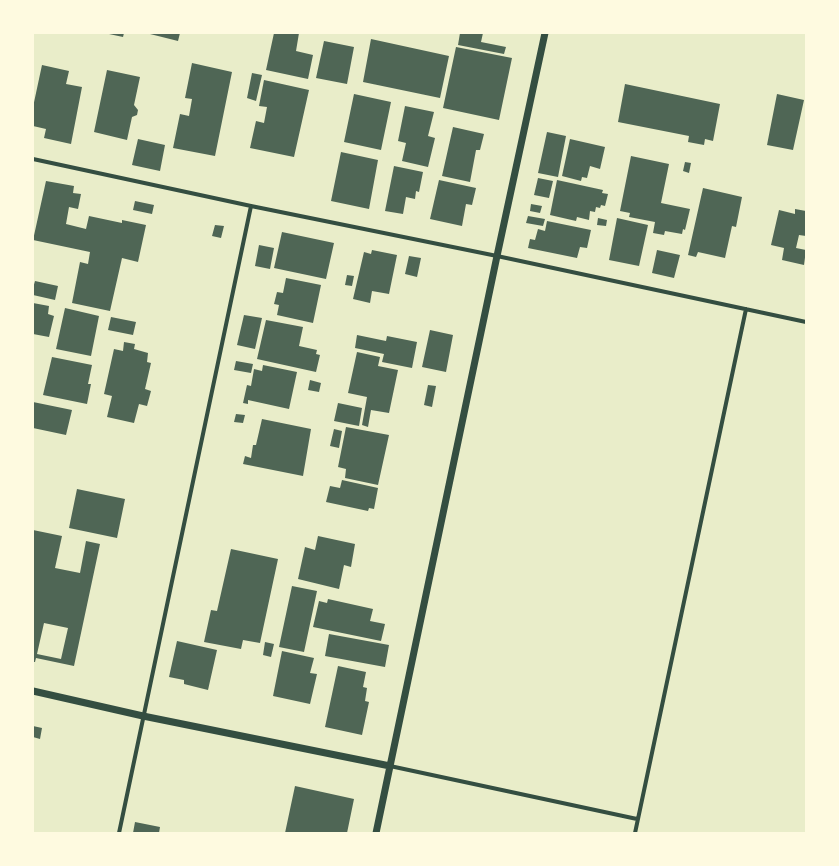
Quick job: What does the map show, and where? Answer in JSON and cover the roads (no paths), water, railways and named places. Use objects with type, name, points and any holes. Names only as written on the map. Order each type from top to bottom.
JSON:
[{"type":"street","points":[[376,833],[545,33]]},
{"type":"street","points":[[33,159],[806,322]]},
{"type":"street","points":[[119,833],[251,206]]},
{"type":"street","points":[[635,833],[746,309]]},
{"type":"street","points":[[33,691],[143,716],[390,766],[638,819]]}]
